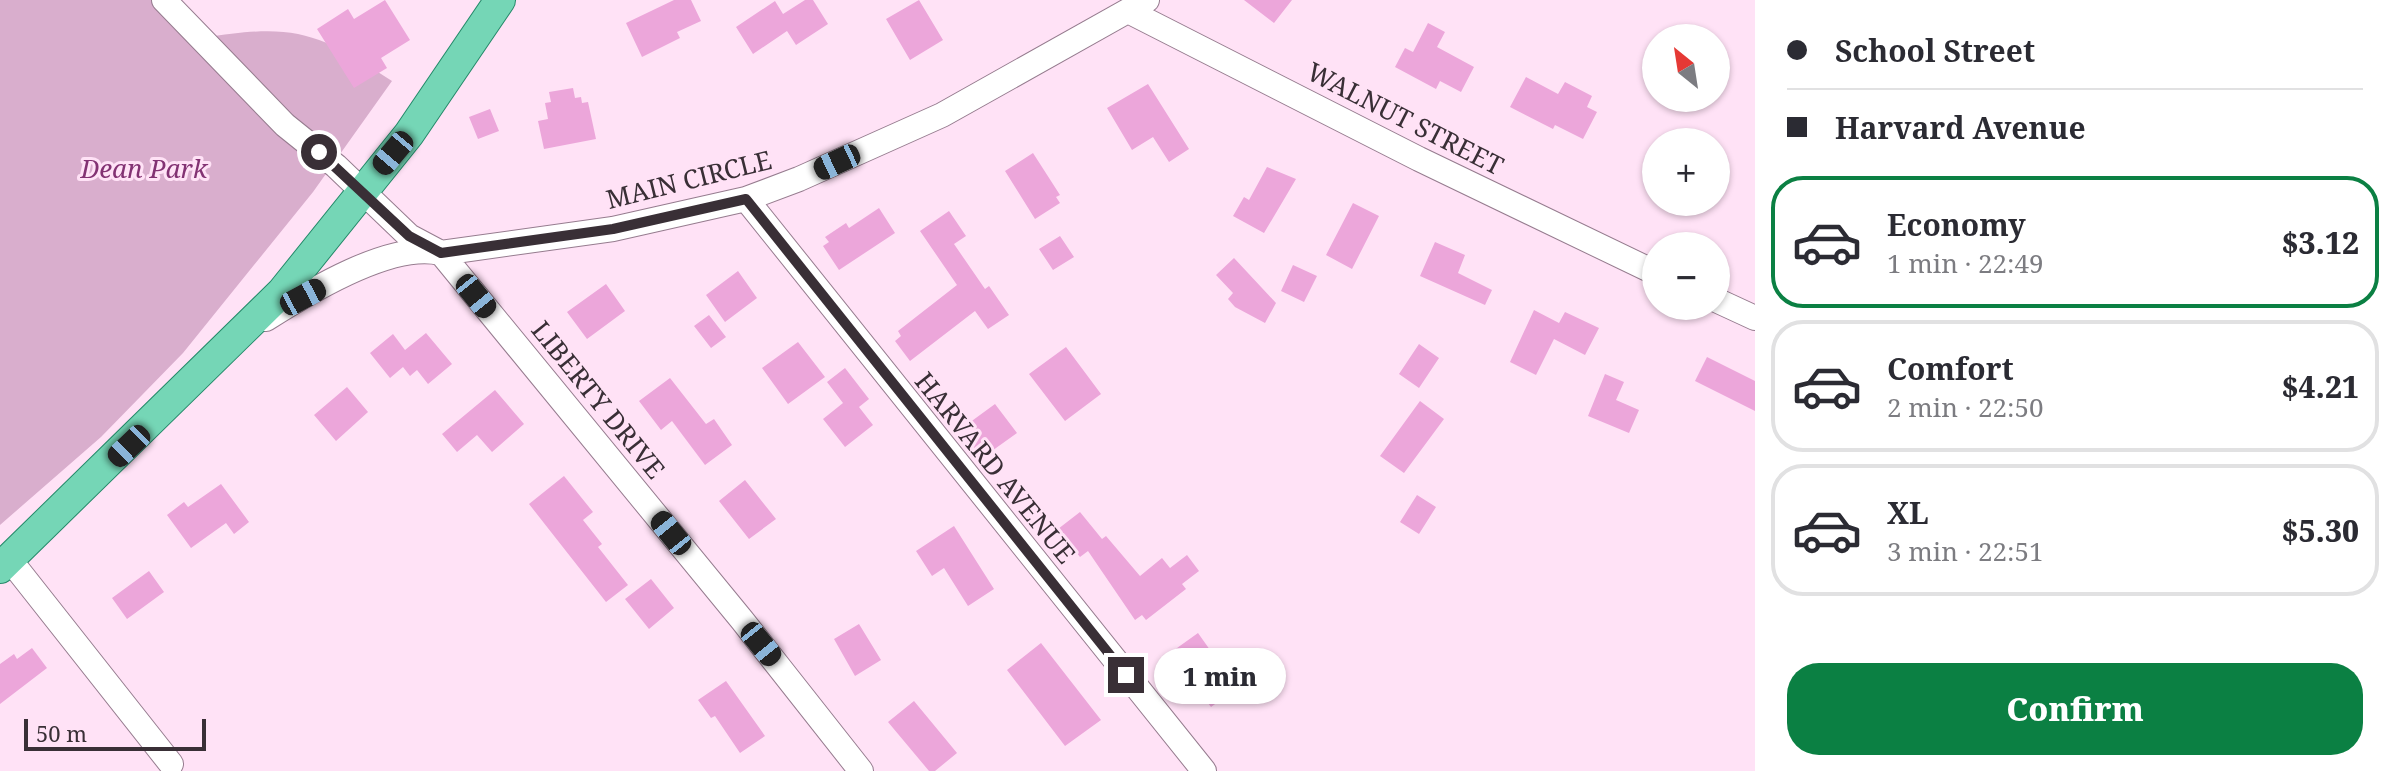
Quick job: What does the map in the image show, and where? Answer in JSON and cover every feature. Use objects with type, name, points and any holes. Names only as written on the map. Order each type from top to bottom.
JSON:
[{"type":"main road","points":[[5,564],[282,292],[409,134],[500,0]]},
{"type":"street","points":[[164,0],[285,125],[409,236],[441,253]]},
{"type":"street","name":"MAIN CIRCLE","points":[[236,339],[289,304],[354,271],[423,249],[441,253],[613,229],[746,199],[799,179],[942,115],[1139,6]]},
{"type":"street","name":"WALNUT STREET","points":[[1139,6],[1419,159],[1642,266]]},
{"type":"street","name":"HARVARD AVENUE","points":[[746,199],[1204,771]]},
{"type":"street","name":"LIBERTY DRIVE","points":[[441,253],[724,598],[861,771]]},
{"type":"street","points":[[1730,306],[1755,318]]},
{"type":"street","points":[[5,564],[171,764]]},
{"type":"green space","name":"Dean Park","points":[[0,0],[164,0],[203,38],[260,31],[303,35],[343,51],[392,81],[313,192],[183,353],[101,437],[0,525]]},
{"type":"building","points":[[385,0],[410,40],[381,58],[387,68],[354,88],[317,29],[348,9],[354,19]]},
{"type":"building","points":[[674,0],[691,0],[701,21],[677,32],[680,38],[642,57],[626,23]]},
{"type":"building","points":[[805,0],[813,0],[828,24],[796,45],[787,31],[753,54],[736,27],[775,1],[783,14]]},
{"type":"building","points":[[919,0],[943,40],[910,60],[886,19]]},
{"type":"building","points":[[1244,0],[1292,0],[1274,23]]},
{"type":"building","points":[[1428,23],[1445,32],[1437,47],[1474,67],[1461,92],[1440,81],[1436,89],[1395,67],[1405,48],[1413,52]]},
{"type":"building","points":[[1526,77],[1558,94],[1565,82],[1592,96],[1587,107],[1597,112],[1583,139],[1555,125],[1553,129],[1510,107]]},
{"type":"building","points":[[1148,84],[1189,149],[1169,162],[1153,137],[1132,150],[1107,108]]},
{"type":"building","points":[[573,88],[575,98],[581,97],[582,103],[588,102],[596,139],[544,149],[538,121],[548,119],[545,103],[551,102],[549,92]]},
{"type":"building","points":[[490,109],[499,131],[478,139],[469,117]]},
{"type":"building","points":[[1033,153],[1060,195],[1056,197],[1060,203],[1035,219],[1005,171]]},
{"type":"building","points":[[1267,167],[1296,179],[1264,233],[1233,216],[1244,197],[1249,200]]},
{"type":"building","points":[[1353,203],[1379,216],[1352,269],[1326,255]]},
{"type":"building","points":[[879,208],[895,233],[839,270],[823,246],[829,242],[825,237],[846,223],[849,228]]},
{"type":"building","points":[[949,211],[966,236],[954,244],[985,289],[989,286],[1009,315],[988,329],[975,311],[910,361],[895,341],[901,336],[898,331],[957,285],[920,231]]},
{"type":"building","points":[[1060,236],[1074,257],[1053,270],[1039,249]]},
{"type":"building","points":[[1435,242],[1465,255],[1458,273],[1492,290],[1485,305],[1420,276]]},
{"type":"building","points":[[1234,258],[1276,303],[1265,323],[1235,307],[1228,299],[1233,293],[1216,275]]},
{"type":"building","points":[[1293,265],[1317,276],[1304,302],[1281,291]]},
{"type":"building","points":[[738,271],[757,298],[725,322],[706,295]]},
{"type":"building","points":[[606,284],[625,311],[587,339],[567,312]]},
{"type":"building","points":[[1534,310],[1559,323],[1565,312],[1599,328],[1585,355],[1554,339],[1536,375],[1510,362]]},
{"type":"building","points":[[709,315],[726,337],[711,348],[694,326]]},
{"type":"building","points":[[426,333],[452,364],[428,384],[417,370],[410,376],[403,367],[390,378],[370,353],[393,334],[405,350]]},
{"type":"building","points":[[798,342],[825,377],[788,404],[762,368]]},
{"type":"building","points":[[1419,344],[1439,358],[1419,388],[1399,374]]},
{"type":"building","points":[[1066,347],[1101,394],[1065,421],[1029,374]]},
{"type":"building","points":[[1707,357],[1755,381],[1755,411],[1695,381]]},
{"type":"building","points":[[845,368],[869,399],[859,407],[873,425],[845,447],[823,419],[843,403],[827,382]]},
{"type":"building","points":[[1605,374],[1624,382],[1616,400],[1639,410],[1629,433],[1588,416]]},
{"type":"building","points":[[670,378],[706,424],[714,419],[732,445],[705,465],[672,421],[661,430],[639,401]]},
{"type":"building","points":[[347,387],[368,412],[336,441],[314,415]]},
{"type":"building","points":[[495,390],[524,424],[492,452],[477,435],[457,452],[442,434]]},
{"type":"building","points":[[1420,401],[1444,419],[1404,473],[1380,456]]},
{"type":"building","points":[[995,404],[1017,433],[982,458],[967,439],[976,433],[969,423]]},
{"type":"building","points":[[564,476],[593,512],[583,520],[602,544],[598,547],[628,585],[606,602],[529,504]]},
{"type":"building","points":[[745,480],[776,519],[749,539],[719,501]]},
{"type":"building","points":[[221,484],[249,522],[234,534],[226,523],[191,548],[167,515],[184,502],[188,507]]},
{"type":"building","points":[[1417,495],[1436,507],[1419,534],[1400,522]]},
{"type":"building","points":[[1080,512],[1102,539],[1106,536],[1140,576],[1162,558],[1170,568],[1187,555],[1199,571],[1182,584],[1186,589],[1146,620],[1142,615],[1135,620],[1088,551],[1080,557],[1058,529]]},
{"type":"building","points":[[954,526],[994,589],[968,606],[944,568],[932,576],[916,551]]},
{"type":"building","points":[[149,571],[164,592],[127,619],[112,598]]},
{"type":"building","points":[[651,579],[674,608],[649,629],[625,599]]},
{"type":"building","points":[[859,624],[881,660],[855,676],[834,639]]},
{"type":"building","points":[[1198,633],[1237,688],[1211,707],[1170,653]]},
{"type":"building","points":[[1041,643],[1101,720],[1065,746],[1007,670]]},
{"type":"building","points":[[32,648],[47,668],[0,704],[0,664],[14,654],[17,659]]},
{"type":"building","points":[[726,681],[765,736],[740,753],[715,716],[711,718],[698,700]]},
{"type":"building","points":[[914,701],[957,753],[935,771],[929,771],[888,722]]},
{"type":"route","points":[[319,152],[409,236],[441,253],[613,229],[746,199],[1126,675]]}]
